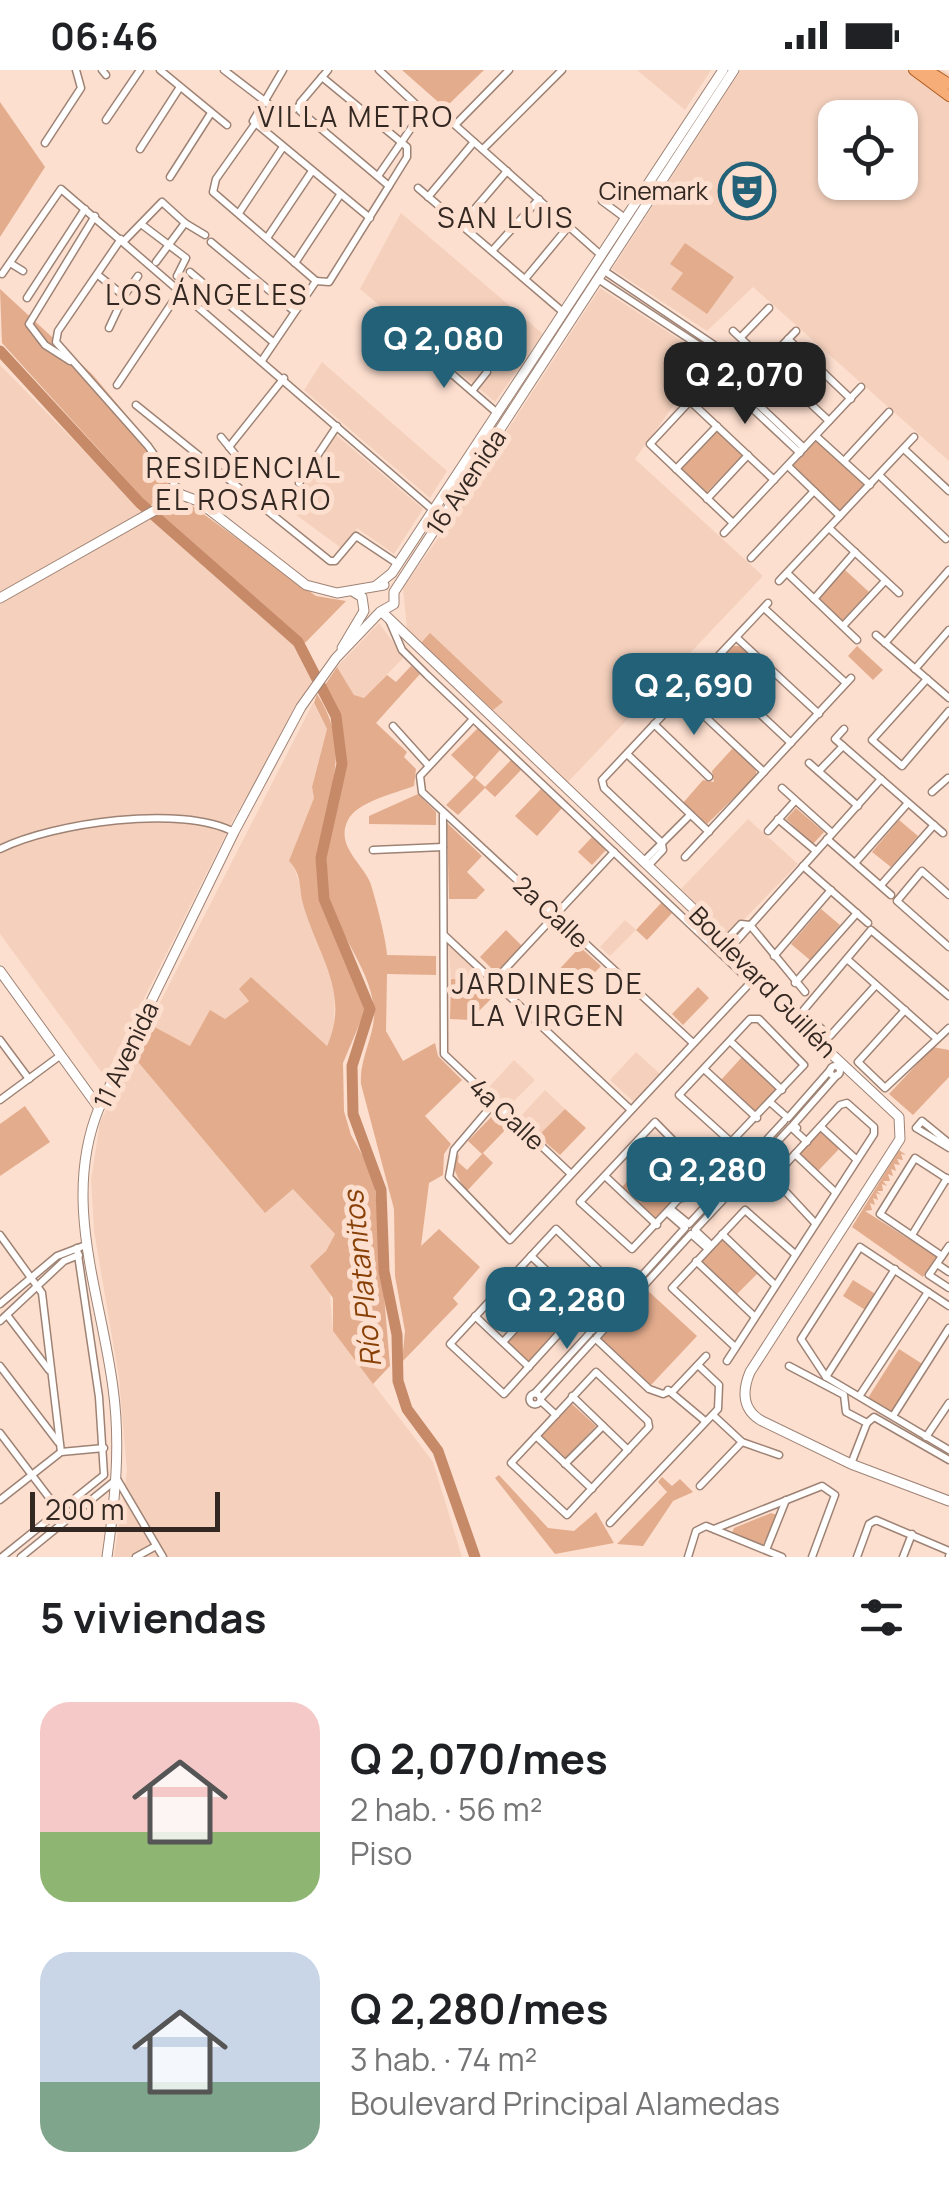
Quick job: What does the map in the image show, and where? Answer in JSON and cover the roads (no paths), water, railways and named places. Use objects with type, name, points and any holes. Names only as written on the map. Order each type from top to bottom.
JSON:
[{"type":"main road","name":"16 Avenida","points":[[376,586],[398,564],[722,70]]},
{"type":"main road","name":"16 Avenida","points":[[381,612],[734,70]]},
{"type":"main road","points":[[914,70],[949,96]]},
{"type":"main road","points":[[928,70],[949,84]]},
{"type":"main road","points":[[537,352],[547,358]]},
{"type":"main road","points":[[0,598],[177,497],[198,501],[306,585],[321,591],[354,592],[376,586],[394,596],[396,629]]},
{"type":"main road","points":[[376,586],[368,602],[381,612]]},
{"type":"main road","points":[[336,658],[364,611],[364,600],[354,592]]},
{"type":"main road","name":"Boulevard Guillén","points":[[381,612],[729,943],[776,1002],[837,1068],[897,1115],[902,1137],[750,1372],[745,1394],[748,1410],[755,1418],[852,1464],[949,1501]]},
{"type":"main road","name":"11 Avenida","points":[[108,1557],[117,1479],[113,1389],[82,1250],[82,1168],[100,1108],[234,832],[326,670],[381,612]]},
{"type":"main road","points":[[0,972],[100,1108]]},
{"type":"street","points":[[44,144],[82,88],[76,70]]},
{"type":"street","points":[[106,120],[140,70]]},
{"type":"street","points":[[160,70],[226,125]]},
{"type":"street","points":[[224,70],[263,103],[286,115],[298,107],[325,74],[404,145],[408,157],[329,282],[316,282],[213,188],[263,103],[284,70]]},
{"type":"street","points":[[378,176],[423,116],[423,108],[379,70]]},
{"type":"street","points":[[509,70],[455,125],[602,256]]},
{"type":"street","points":[[483,149],[562,70]]},
{"type":"street","points":[[140,148],[180,87]]},
{"type":"street","points":[[298,107],[389,186]]},
{"type":"street","points":[[170,177],[211,113]]},
{"type":"street","points":[[254,121],[370,218]]},
{"type":"street","points":[[428,197],[474,142]]},
{"type":"street","points":[[239,214],[283,147]]},
{"type":"street","points":[[267,238],[312,171]]},
{"type":"street","points":[[461,225],[507,171]]},
{"type":"street","points":[[418,188],[563,312]]},
{"type":"street","points":[[2,274],[59,189],[263,359],[433,510]]},
{"type":"street","points":[[295,263],[340,196]]},
{"type":"street","points":[[177,497],[148,446],[56,342],[56,335],[122,240],[160,200],[294,311]]},
{"type":"street","points":[[492,252],[539,200]]},
{"type":"street","points":[[602,201],[626,219]]},
{"type":"street","points":[[27,298],[85,209]]},
{"type":"street","points":[[74,363],[45,346],[29,324],[95,216]]},
{"type":"street","points":[[156,262],[185,223]]},
{"type":"street","points":[[141,224],[186,258],[177,276]]},
{"type":"street","points":[[524,279],[569,226]]},
{"type":"street","points":[[10,262],[23,272]]},
{"type":"street","points":[[190,272],[273,342]]},
{"type":"street","points":[[600,274],[707,339],[725,359],[741,393]]},
{"type":"street","points":[[98,275],[124,296]]},
{"type":"street","points":[[110,328],[138,276]]},
{"type":"street","points":[[263,359],[316,282]]},
{"type":"street","points":[[117,385],[180,291]]},
{"type":"street","points":[[628,292],[648,316],[702,346],[724,382],[741,393],[802,451]]},
{"type":"street","points":[[740,337],[769,308]]},
{"type":"street","points":[[733,330],[829,421]]},
{"type":"street","points":[[766,362],[796,331]]},
{"type":"street","points":[[702,346],[707,339]]},
{"type":"street","points":[[788,339],[851,399]]},
{"type":"street","points":[[424,349],[496,412]]},
{"type":"street","points":[[716,364],[725,359]]},
{"type":"street","points":[[472,391],[487,372]]},
{"type":"street","points":[[803,396],[824,372]]},
{"type":"street","points":[[229,447],[284,378]]},
{"type":"street","points":[[724,533],[861,387]]},
{"type":"street","points":[[733,523],[650,444],[690,401],[774,480]]},
{"type":"street","points":[[136,404],[330,560],[335,561],[356,536],[398,564]]},
{"type":"street","points":[[844,460],[889,412]]},
{"type":"street","points":[[299,483],[337,426]]},
{"type":"street","points":[[676,469],[717,426]]},
{"type":"street","points":[[816,436],[870,485]]},
{"type":"street","points":[[220,437],[243,464]]},
{"type":"street","points":[[778,581],[914,437]]},
{"type":"street","points":[[904,449],[949,491]]},
{"type":"street","points":[[707,498],[748,455]]},
{"type":"street","points":[[788,466],[840,516]]},
{"type":"street","points":[[879,475],[946,538]]},
{"type":"street","points":[[752,558],[814,491]]},
{"type":"street","points":[[829,528],[899,593]]},
{"type":"street","points":[[814,598],[855,552]]},
{"type":"street","points":[[885,643],[949,570]]},
{"type":"street","points":[[787,573],[857,640]]},
{"type":"street","points":[[843,626],[885,581]]},
{"type":"street","points":[[663,846],[604,788],[602,780],[766,606],[848,681],[685,856]]},
{"type":"street","points":[[396,629],[402,650],[751,982],[510,1240],[454,1188],[449,1166],[454,1150],[494,1104]]},
{"type":"street","points":[[915,668],[949,630]]},
{"type":"street","points":[[876,635],[948,694]]},
{"type":"street","points":[[737,638],[818,714]]},
{"type":"street","points":[[927,679],[872,740],[902,766],[949,712]]},
{"type":"street","points":[[729,685],[791,743]]},
{"type":"street","points":[[682,695],[764,772]]},
{"type":"street","points":[[393,726],[429,766],[473,720]]},
{"type":"street","points":[[654,724],[710,777]]},
{"type":"street","points":[[844,729],[835,738],[943,833]]},
{"type":"street","points":[[818,772],[843,746]]},
{"type":"street","points":[[627,754],[709,832]]},
{"type":"street","points":[[809,763],[858,806]]},
{"type":"street","name":"2a Calle","points":[[429,766],[420,776],[420,788],[443,813],[693,1043]]},
{"type":"street","points":[[932,792],[949,780],[949,770]]},
{"type":"street","points":[[729,943],[750,925],[881,779]]},
{"type":"street","points":[[782,788],[855,863],[949,947]]},
{"type":"street","points":[[768,830],[795,801]]},
{"type":"street","points":[[855,863],[908,802]]},
{"type":"street","points":[[443,813],[444,934],[631,1110]]},
{"type":"street","points":[[646,864],[690,814]]},
{"type":"street","points":[[0,849],[49,829],[195,817],[234,832]]},
{"type":"street","points":[[778,819],[816,851]]},
{"type":"street","points":[[881,886],[934,825]]},
{"type":"street","points":[[372,850],[443,847]]},
{"type":"street","points":[[494,981],[614,852]]},
{"type":"street","points":[[803,866],[949,996]]},
{"type":"street","points":[[894,898],[922,871],[949,895]]},
{"type":"street","points":[[774,956],[831,890]]},
{"type":"street","points":[[795,983],[857,913]]},
{"type":"street","points":[[750,925],[805,992]]},
{"type":"street","points":[[870,926],[847,960],[801,1011],[827,1036],[832,1035],[876,985]]},
{"type":"street","name":"4a Calle","points":[[444,934],[444,1054],[571,1174]]},
{"type":"street","points":[[847,960],[942,1038]]},
{"type":"street","points":[[904,1010],[860,1060],[859,1066],[888,1088],[949,1028]]},
{"type":"street","points":[[750,1019],[759,1019],[803,1061],[803,1067],[737,1140],[728,1141],[679,1095],[730,1041],[750,1019]]},
{"type":"street","points":[[0,1040],[29,1078]]},
{"type":"street","points":[[730,1041],[782,1090]]},
{"type":"street","points":[[0,1100],[61,1055]]},
{"type":"street","points":[[555,1416],[539,1399],[837,1068]]},
{"type":"street","points":[[704,1069],[757,1118]]},
{"type":"street","points":[[770,1104],[808,1140]]},
{"type":"street","points":[[727,1361],[874,1134],[874,1128],[848,1104],[840,1104],[774,1176],[774,1184],[815,1222]]},
{"type":"street","points":[[922,1121],[949,1145],[916,1126],[922,1121]]},
{"type":"street","points":[[655,1122],[703,1168],[704,1174],[638,1247],[629,1248],[580,1202],[631,1148],[655,1122]]},
{"type":"street","points":[[820,1127],[857,1160]]},
{"type":"street","points":[[631,1148],[683,1198]]},
{"type":"street","points":[[795,1154],[835,1192]]},
{"type":"street","points":[[912,1234],[948,1179],[916,1158],[880,1214],[942,1256]]},
{"type":"street","points":[[605,1176],[658,1225]]},
{"type":"street","points":[[735,1347],[672,1288],[742,1211],[752,1213],[795,1254]]},
{"type":"street","points":[[670,1212],[709,1247]]},
{"type":"street","points":[[556,1229],[603,1274],[603,1286],[504,1394],[450,1344],[531,1256],[556,1229]]},
{"type":"street","points":[[722,1234],[776,1286]]},
{"type":"street","points":[[0,1235],[38,1286],[58,1443]]},
{"type":"street","points":[[949,1246],[929,1275],[949,1288]]},
{"type":"street","points":[[949,1306],[860,1247],[801,1339],[826,1377],[949,1450]]},
{"type":"street","points":[[0,1303],[30,1276],[82,1250]]},
{"type":"street","points":[[50,1371],[3,1318],[82,1250]]},
{"type":"street","points":[[2,1557],[104,1475],[82,1250]]},
{"type":"street","points":[[531,1256],[584,1306]]},
{"type":"street","points":[[696,1261],[754,1316]]},
{"type":"street","points":[[937,1264],[949,1272]]},
{"type":"street","points":[[826,1377],[895,1269]]},
{"type":"street","points":[[503,1342],[558,1282]]},
{"type":"street","points":[[860,1396],[928,1292]]},
{"type":"street","points":[[475,1316],[529,1367]]},
{"type":"street","points":[[573,1318],[649,1390],[671,1391],[705,1421]]},
{"type":"street","points":[[892,1416],[949,1328]]},
{"type":"street","points":[[671,1391],[706,1356]]},
{"type":"street","points":[[0,1366],[62,1452]]},
{"type":"street","points":[[610,1523],[718,1409],[719,1385],[698,1366]]},
{"type":"street","points":[[789,1366],[844,1395],[846,1412],[867,1422]]},
{"type":"street","points":[[596,1372],[646,1419],[649,1427],[566,1516],[511,1463],[572,1396],[596,1372]]},
{"type":"street","points":[[572,1396],[628,1450]]},
{"type":"street","points":[[926,1438],[949,1403]]},
{"type":"street","points":[[713,1415],[742,1442],[779,1455]]},
{"type":"street","points":[[852,1464],[867,1422],[874,1417],[949,1460]]},
{"type":"street","points":[[565,1464],[602,1426]]},
{"type":"street","points":[[0,1433],[65,1519]]},
{"type":"street","points":[[536,1436],[592,1489]]},
{"type":"street","points":[[700,1486],[742,1442]]},
{"type":"street","points":[[0,1500],[62,1452],[104,1448]]},
{"type":"street","points":[[20,1557],[117,1479],[163,1557]]},
{"type":"street","points":[[714,1528],[822,1486],[836,1496],[812,1557]]},
{"type":"street","points":[[766,1550],[786,1499]]},
{"type":"street","points":[[857,1557],[872,1521],[912,1534],[949,1555]]},
{"type":"street","points":[[688,1557],[700,1527],[714,1528],[782,1557]]},
{"type":"street","points":[[903,1557],[912,1534]]},
{"type":"street","points":[[141,1555],[156,1546]]},
{"type":"waterway","name":"Río Platanitos","points":[[0,351],[140,503],[298,642],[336,716],[342,764],[321,858],[324,899],[370,1009],[352,1066],[353,1114],[381,1190],[384,1271],[397,1335],[398,1381],[407,1409],[438,1451],[475,1557]]},
{"type":"place","name":"Cinemark","points":[[747,191]]},
{"type":"district","name":"VILLA METRO","points":[[356,117]]},
{"type":"district","name":"SAN LUIS","points":[[506,218]]},
{"type":"district","name":"LOS ÁNGELES","points":[[207,295]]},
{"type":"district","name":"RESIDENCIAL EL ROSARIO","points":[[244,484]]},
{"type":"district","name":"JARDINES DE LA VIRGEN","points":[[548,1000]]}]
